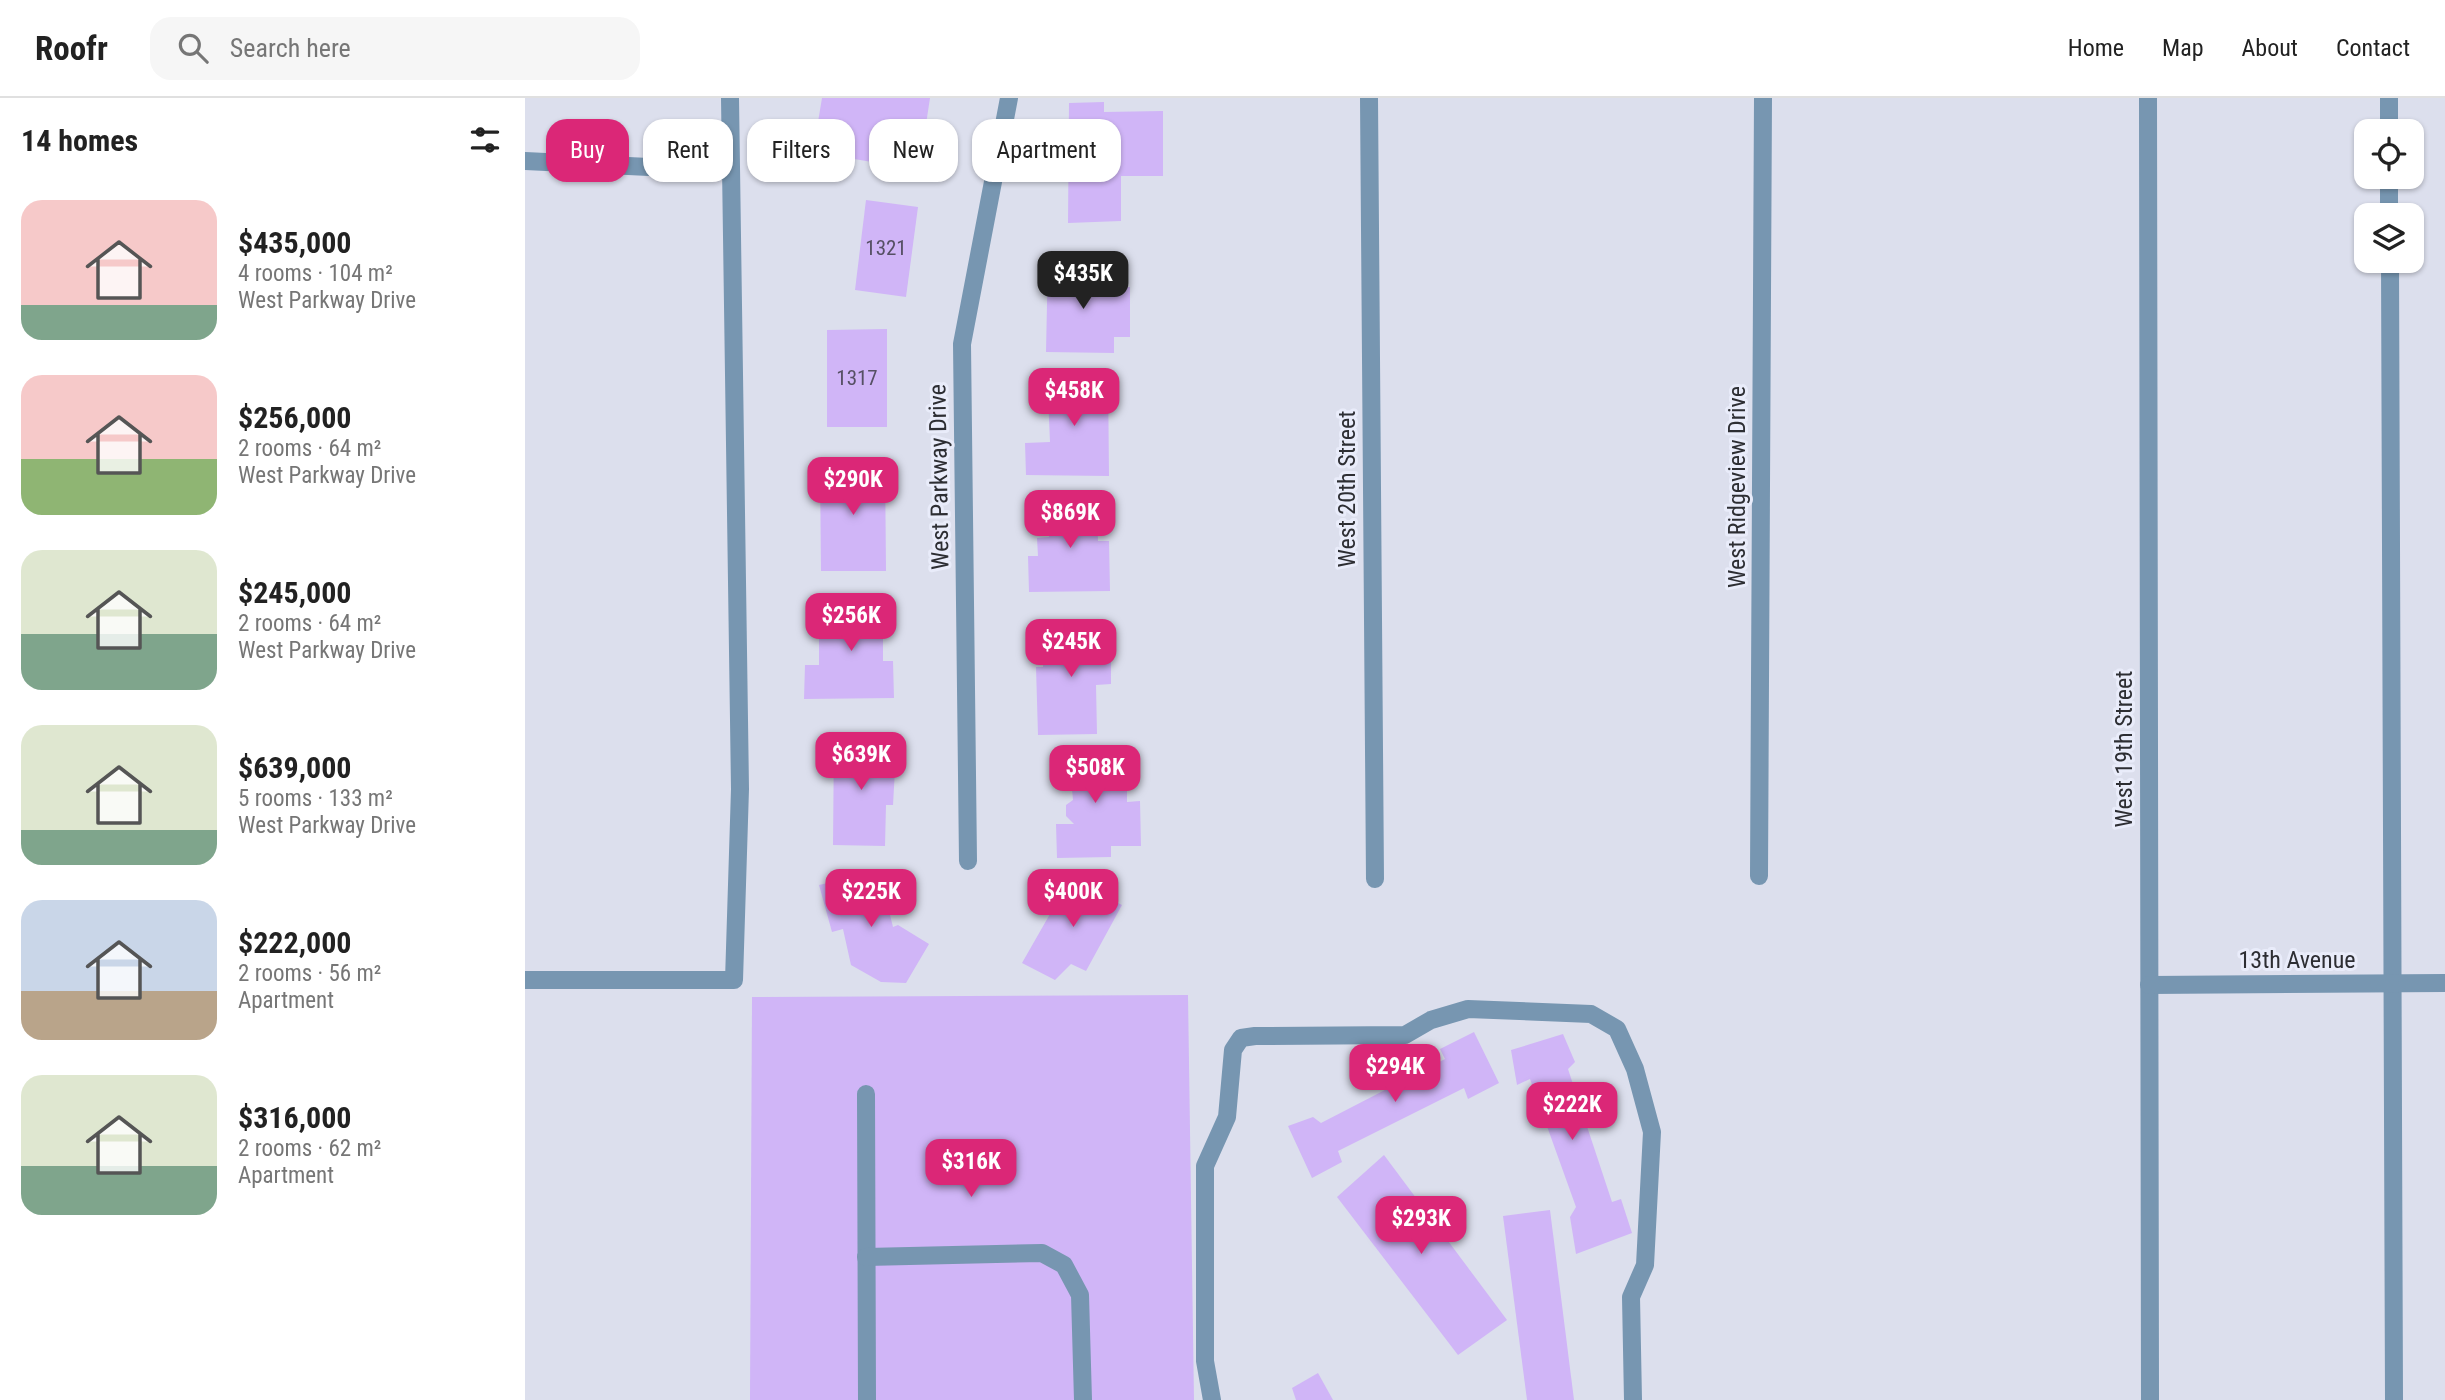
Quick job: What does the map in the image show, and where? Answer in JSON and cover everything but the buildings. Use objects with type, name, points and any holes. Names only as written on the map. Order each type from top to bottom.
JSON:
[{"type":"street","points":[[730,98],[730,119]]},
{"type":"street","name":"West Parkway Drive","points":[[968,860],[962,344],[1009,98]]},
{"type":"street","name":"West 20th Street","points":[[1370,98],[1374,879]]},
{"type":"street","name":"West Ridgeview Drive","points":[[1759,876],[1763,98]]},
{"type":"street","name":"West 19th Street","points":[[2148,98],[2150,1400]]},
{"type":"street","points":[[2389,98],[2389,119]]},
{"type":"street","points":[[525,161],[643,167]]},
{"type":"street","points":[[525,980],[734,980],[740,789],[731,182]]},
{"type":"street","points":[[2390,273],[2394,1400]]},
{"type":"street","name":"13th Avenue","points":[[2149,985],[2445,983]]},
{"type":"street","points":[[1212,1400],[1205,1361],[1205,1166],[1227,1117],[1233,1050],[1241,1038],[1255,1036],[1405,1035],[1431,1020],[1468,1009],[1591,1014],[1617,1029],[1635,1069],[1652,1132],[1645,1265],[1631,1297],[1633,1400]]},
{"type":"street","points":[[866,1094],[867,1400]]},
{"type":"street","points":[[866,1256],[1042,1253],[1064,1265],[1080,1295],[1083,1400]]}]
